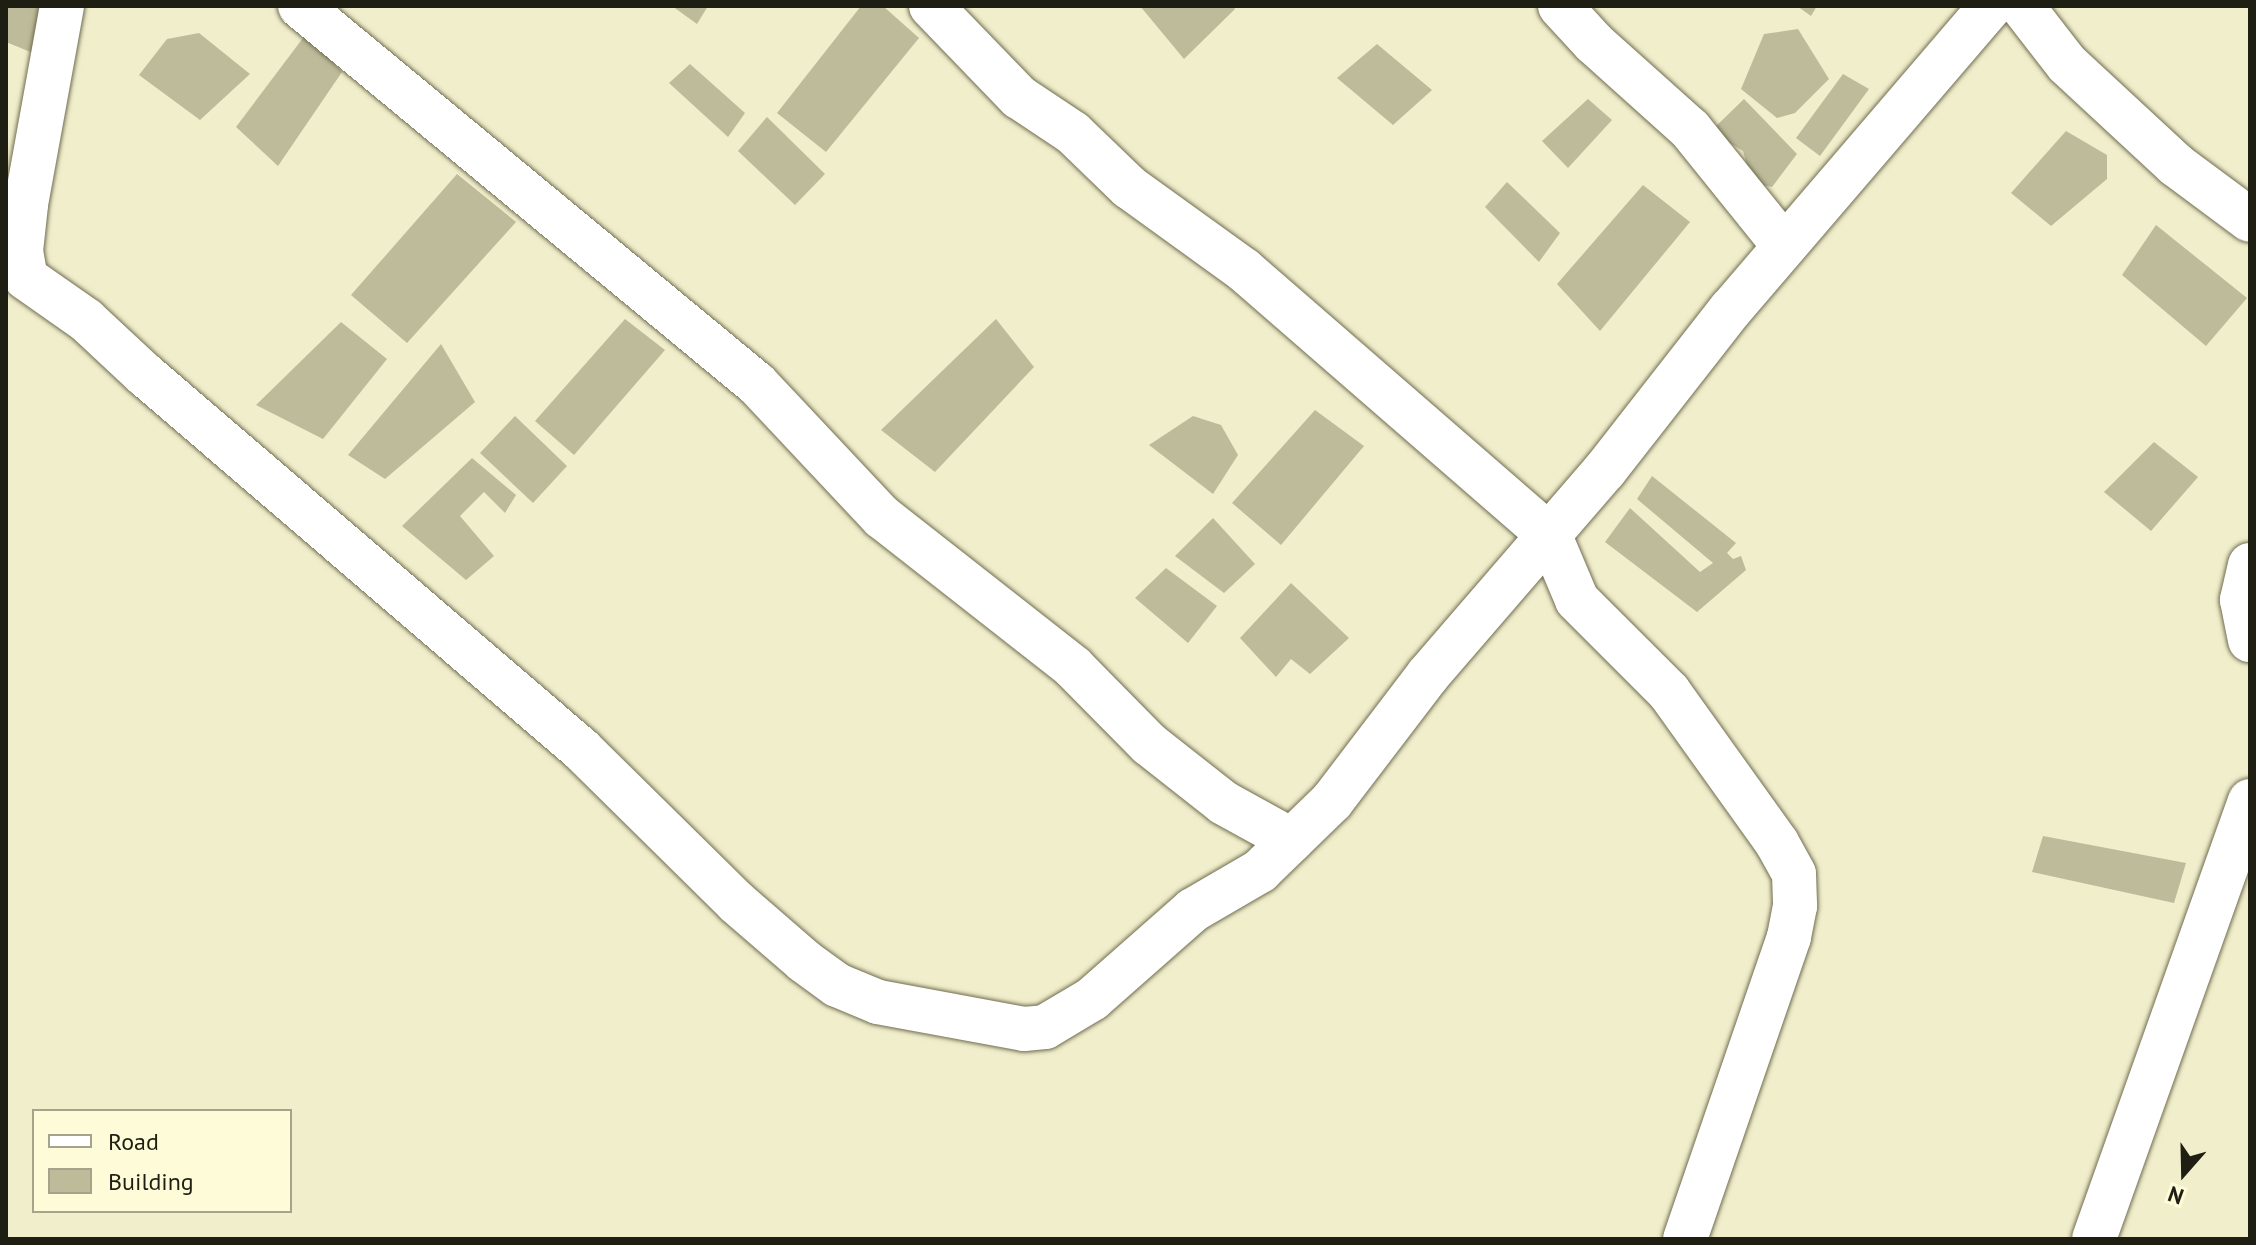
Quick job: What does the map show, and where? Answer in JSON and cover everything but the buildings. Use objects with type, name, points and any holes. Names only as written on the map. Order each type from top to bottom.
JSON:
[{"type":"street","points":[[62,6],[26,205],[21,251],[26,278],[86,320],[144,374],[582,750],[736,902],[837,985],[878,1002],[916,1011],[1024,1029],[1045,1027],[1092,999],[1193,910],[1260,871],[1338,794],[1428,675],[1550,536],[1784,246],[1991,6]]},
{"type":"street","points":[[300,6],[757,384],[882,517],[1073,667],[1149,744],[1224,803],[1291,840]]},
{"type":"street","points":[[931,6],[1019,97],[1073,133],[1129,187],[1244,270],[1550,536],[1577,600],[1669,692],[1777,843],[1794,874],[1795,906],[1789,937],[1685,1239]]},
{"type":"street","points":[[1560,6],[1594,43],[1690,129],[1784,246]]},
{"type":"street","points":[[2022,6],[2067,64],[2176,165],[2250,220]]},
{"type":"street","points":[[2250,565],[2242,600],[2250,640]]},
{"type":"street","points":[[2094,1239],[2250,801]]}]
